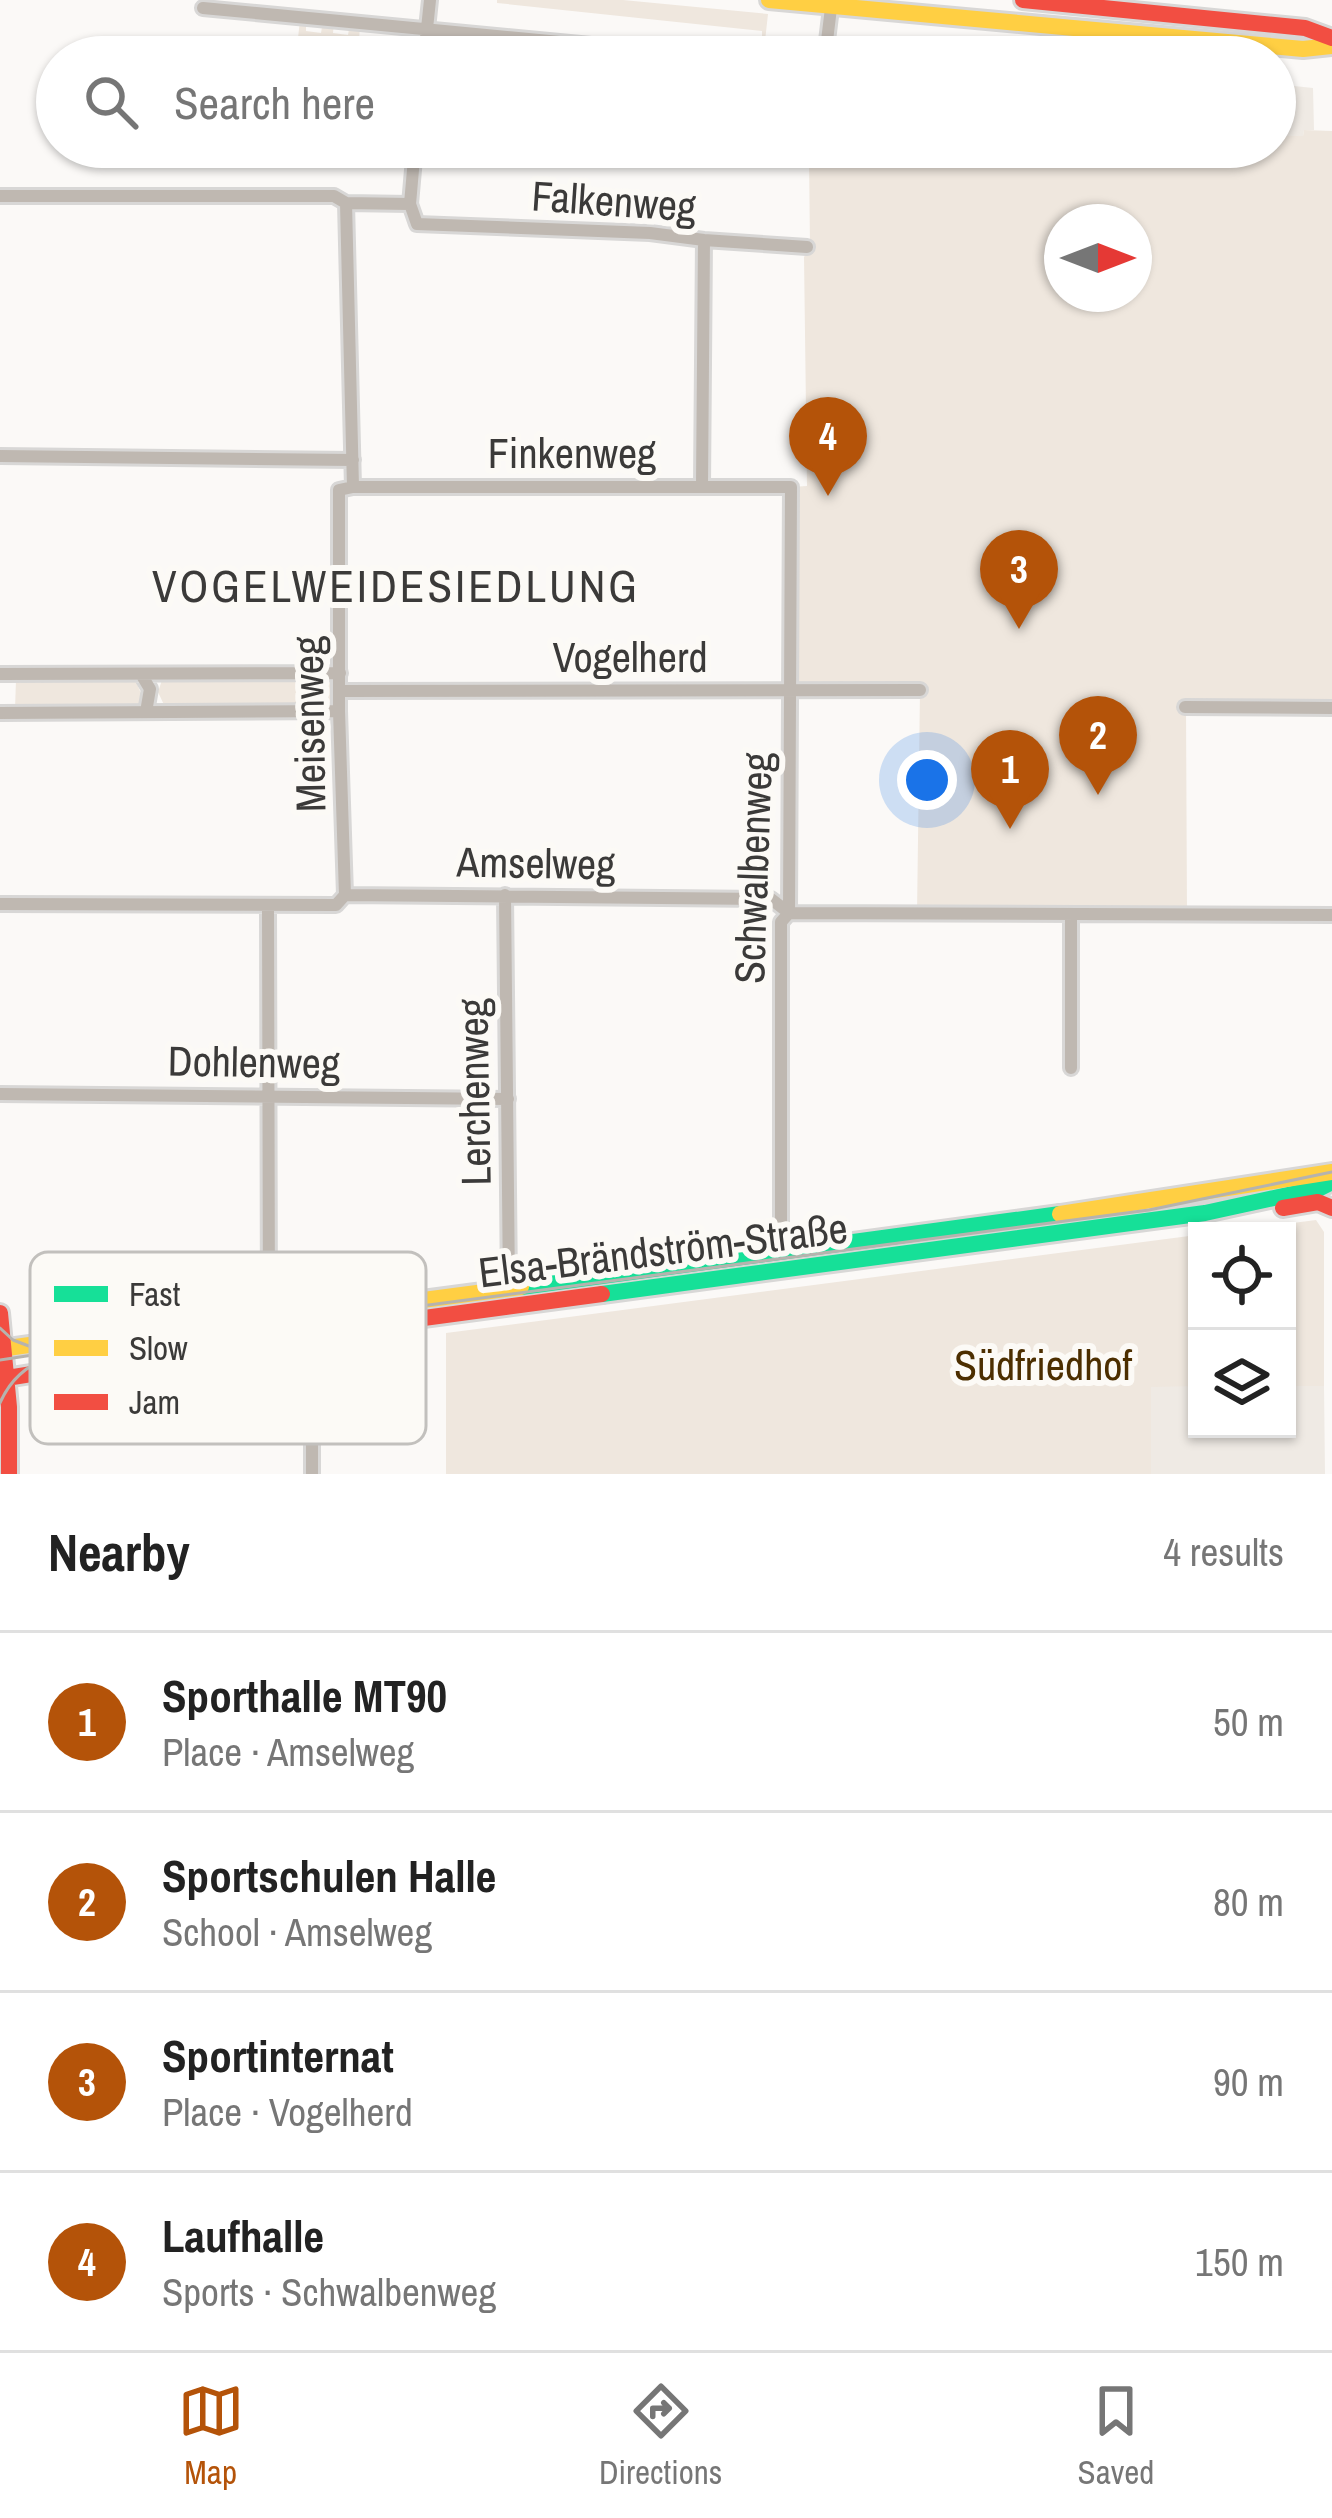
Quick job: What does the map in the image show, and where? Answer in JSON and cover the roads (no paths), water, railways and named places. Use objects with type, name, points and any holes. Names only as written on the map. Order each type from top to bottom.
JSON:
[{"type":"street","points":[[426,36],[430,0]]},
{"type":"street","points":[[769,0],[1162,36]]},
{"type":"street","points":[[1023,0],[1305,28],[1332,42]]},
{"type":"street","points":[[828,36],[831,3]]},
{"type":"street","points":[[203,8],[499,36]]},
{"type":"street","points":[[1296,49],[1332,42]]},
{"type":"street","points":[[410,204],[413,168]]},
{"type":"street","name":"Falkenweg","points":[[0,196],[334,196],[346,203],[410,204],[417,224],[650,233],[807,247]]},
{"type":"street","name":"Meisenweg","points":[[346,203],[353,460],[353,487],[339,490],[339,711],[346,896]]},
{"type":"street","points":[[702,486],[704,240]]},
{"type":"street","points":[[0,456],[353,460]]},
{"type":"street","name":"Finkenweg","points":[[353,487],[791,487]]},
{"type":"street","name":"Schwalbenweg","points":[[782,1251],[781,922],[789,914],[791,487]]},
{"type":"street","points":[[0,674],[340,673]]},
{"type":"street","points":[[141,674],[151,689],[146,712]]},
{"type":"street","name":"Vogelherd","points":[[340,691],[920,690]]},
{"type":"street","points":[[1185,706],[1332,708]]},
{"type":"street","points":[[0,712],[339,711]]},
{"type":"street","name":"Amselweg","points":[[0,904],[268,907],[336,905],[346,896],[506,896],[771,899],[789,914],[1332,915]]},
{"type":"street","name":"Lerchenweg","points":[[506,896],[509,1288]]},
{"type":"street","points":[[268,907],[268,1252]]},
{"type":"street","points":[[1071,914],[1071,1068]]},
{"type":"street","name":"Dohlenweg","points":[[0,1094],[508,1099]]},
{"type":"street","name":"Elsa-Brändström-Straße","points":[[426,1298],[1144,1203],[1332,1172]]},
{"type":"street","name":"Elsa-Brändström-Straße","points":[[426,1318],[1212,1212],[1332,1182]]},
{"type":"street","points":[[1212,1212],[1240,1216],[1318,1202],[1332,1208]]},
{"type":"street","points":[[0,1313],[9,1474]]},
{"type":"street","points":[[312,1444],[312,1474]]},
{"type":"tram line","points":[[426,1305],[1149,1210],[1332,1172]]},
{"type":"tram line","points":[[0,1328],[30,1346]]},
{"type":"tram line","points":[[0,1360],[30,1355]]},
{"type":"tram line","points":[[0,1403],[8,1387],[30,1367]]},
{"type":"place","name":"Laufhalle","points":[[828,496]]},
{"type":"place","name":"Sportinternat","points":[[1019,629]]},
{"type":"place","name":"Sportschulen Halle","points":[[1098,795]]},
{"type":"place","name":"Sporthalle MT90","points":[[1010,829]]},
{"type":"district","name":"VOGELWEIDESIEDLUNG","points":[[396,585]]},
{"type":"park label","name":"Südfriedhof","points":[[1043,1365]]}]
